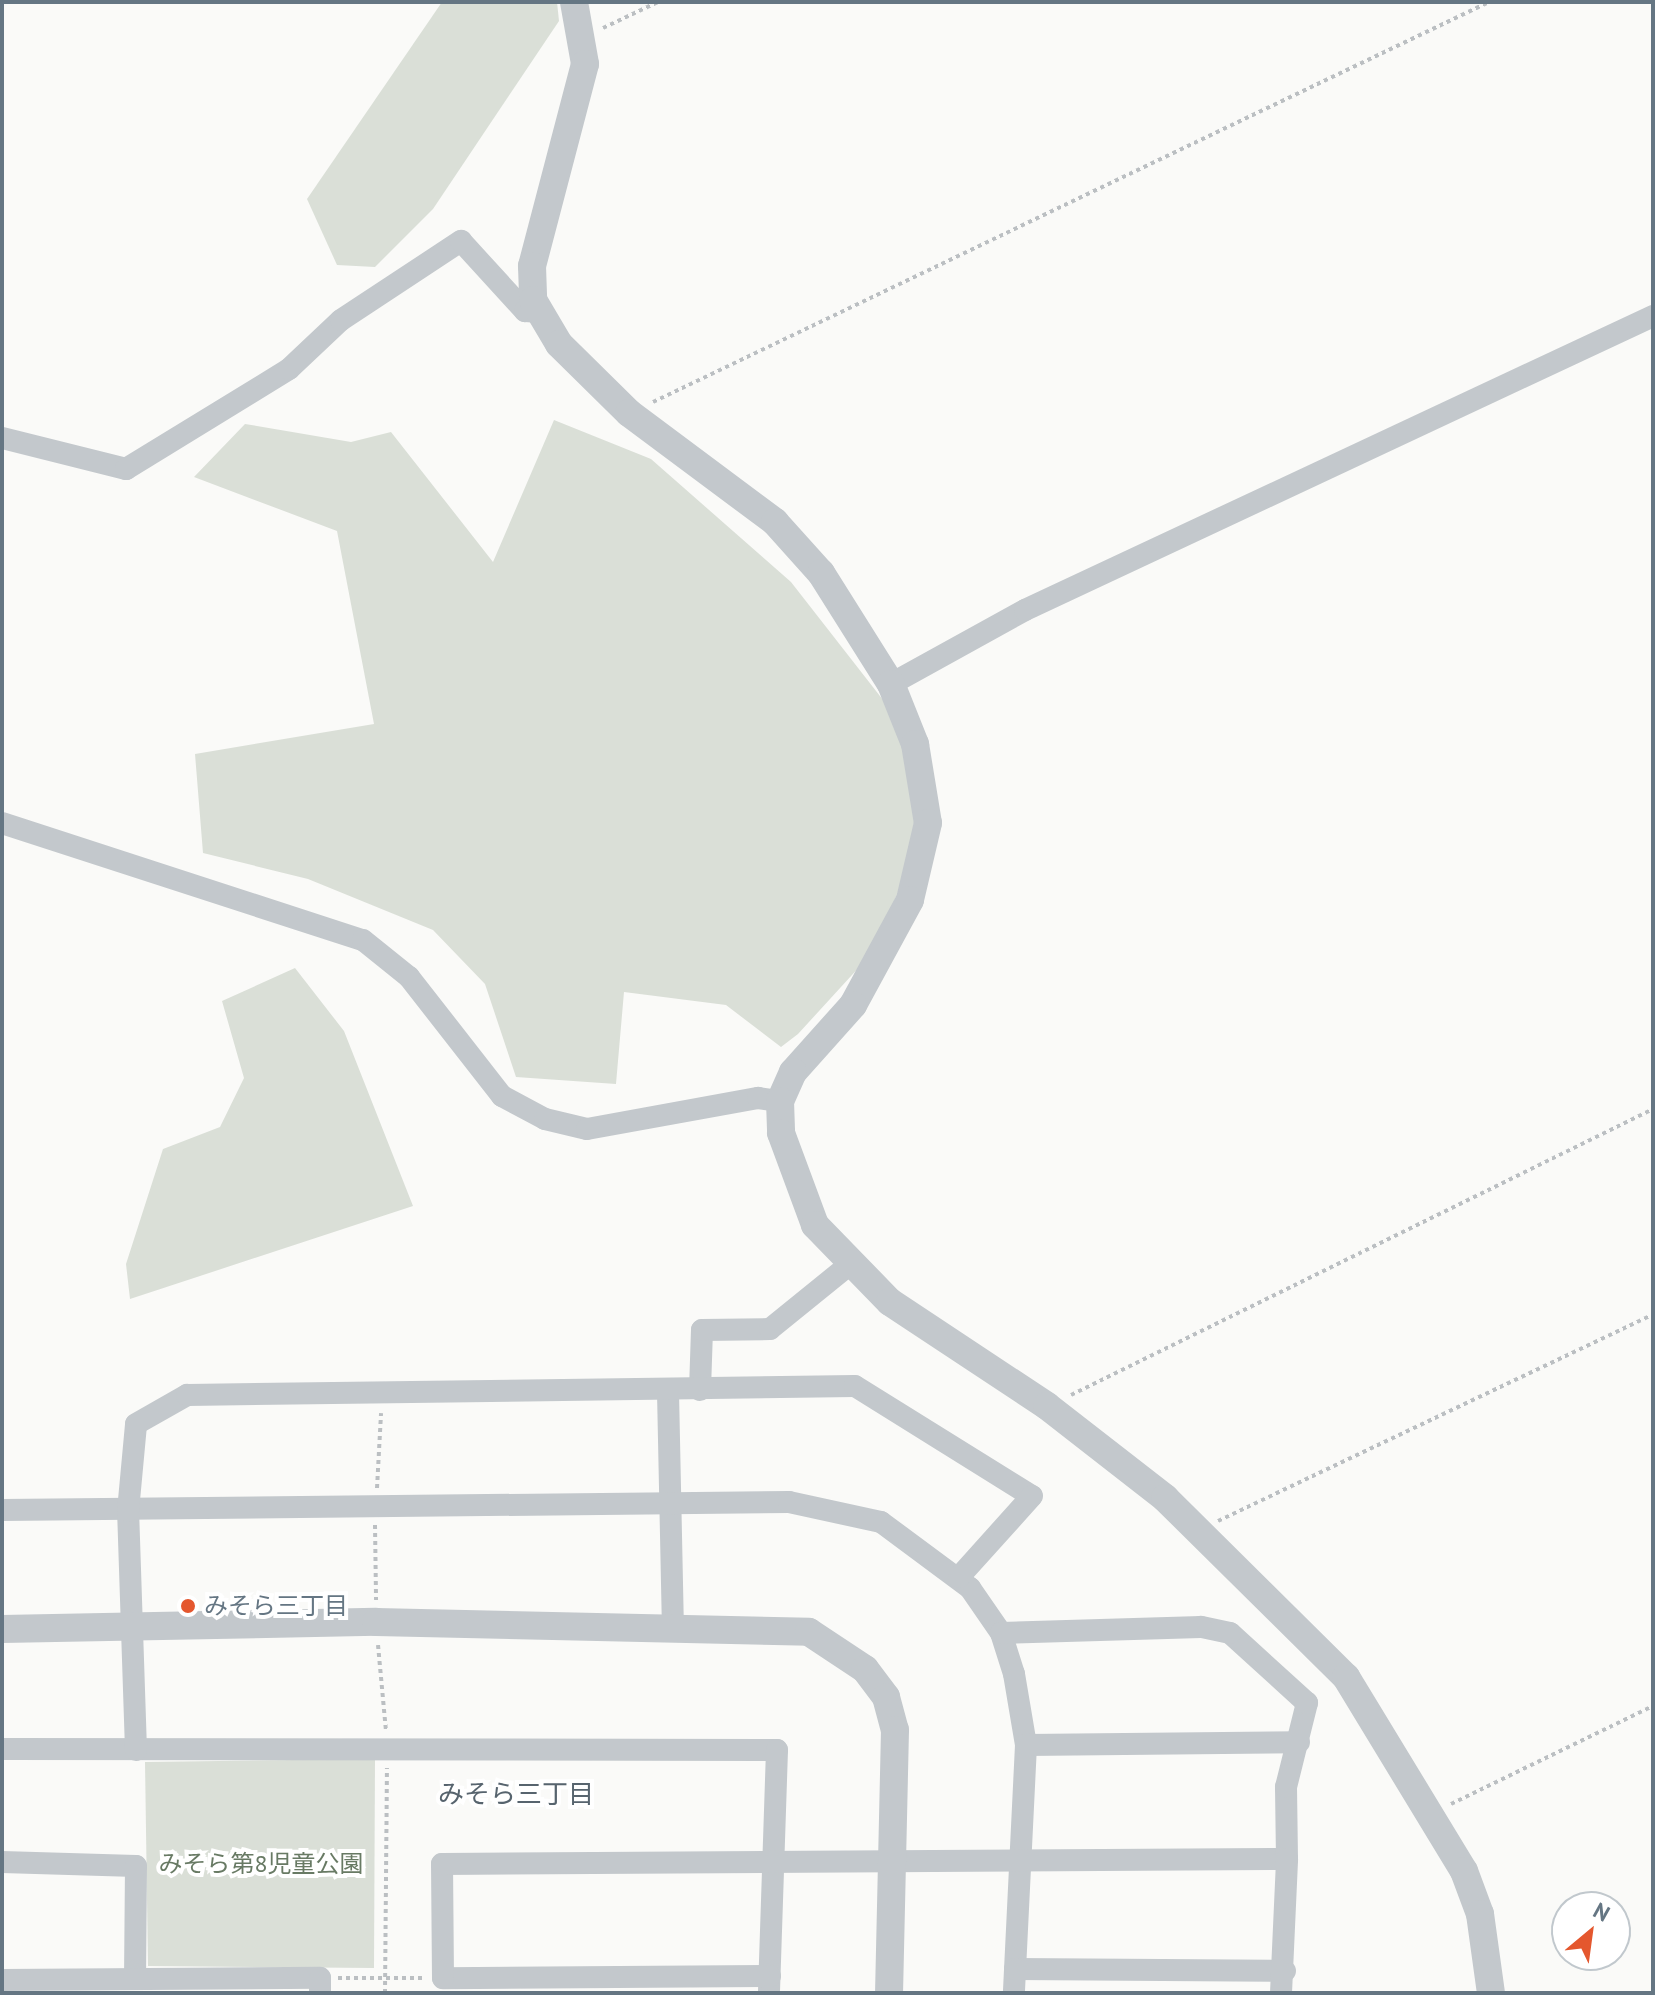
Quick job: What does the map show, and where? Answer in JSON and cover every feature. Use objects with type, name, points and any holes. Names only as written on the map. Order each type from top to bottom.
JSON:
[{"type":"street","points":[[574,2],[584,37],[585,64],[532,266],[540,312],[559,344],[629,413],[775,522],[821,573],[891,684],[922,785],[922,862],[905,912],[853,1005],[793,1072],[780,1101],[781,1133],[815,1225],[849,1265],[890,1302],[1047,1406],[1199,1529],[1346,1677],[1427,1815],[1464,1871],[1480,1914],[1491,1993]]},
{"type":"street","points":[[2,438],[126,469],[289,369],[341,320],[461,241],[525,311],[540,312]]},
{"type":"street","points":[[891,684],[1025,610],[1653,316]]},
{"type":"street","points":[[2,823],[363,940],[409,977],[502,1096],[545,1119],[587,1129],[758,1098],[780,1101]]},
{"type":"street","points":[[700,1390],[702,1330],[770,1329],[849,1265]]},
{"type":"street","points":[[136,1750],[128,1511],[136,1424],[187,1395],[383,1391],[668,1392],[855,1386],[1032,1496],[959,1577]]},
{"type":"street","points":[[668,1392],[673,1624]]},
{"type":"street","points":[[2,1510],[375,1510],[789,1502],[858,1512],[959,1577],[1001,1633],[1026,1745],[1014,1993]]},
{"type":"street","points":[[2,1629],[134,1624],[376,1622],[673,1624],[809,1632],[865,1669],[886,1697],[895,1730],[889,1993]]},
{"type":"street","points":[[1001,1633],[1201,1627],[1230,1633],[1307,1703],[1286,1787],[1283,1982],[1015,1969]]},
{"type":"street","points":[[1026,1745],[1299,1742]]},
{"type":"street","points":[[2,1749],[777,1750],[773,1860],[770,1984],[443,1978],[442,1864],[773,1860],[891,1861],[1019,1857],[1287,1859]]},
{"type":"street","points":[[2,1862],[136,1866],[135,1979]]},
{"type":"street","points":[[2,1980],[135,1979],[320,1986]]},
{"type":"path","points":[[584,37],[658,2]]},
{"type":"path","points":[[629,413],[1489,2]]},
{"type":"path","points":[[1047,1406],[1653,1109]]},
{"type":"path","points":[[1199,1529],[1653,1314]]},
{"type":"path","points":[[383,1391],[375,1510],[376,1622],[387,1749],[385,1993]]},
{"type":"path","points":[[1427,1815],[1653,1706]]},
{"type":"path","points":[[320,1986],[385,1978],[443,1978]]},
{"type":"green space","points":[[442,2],[557,2],[559,21],[433,209],[375,267],[337,265],[307,199]]},
{"type":"green space","points":[[554,420],[651,459],[791,582],[901,723],[916,786],[915,851],[873,952],[798,1034],[781,1047],[726,1005],[624,992],[616,1084],[516,1077],[485,984],[433,930],[308,879],[203,853],[195,754],[374,724],[337,531],[194,477],[245,424],[351,442],[391,432],[493,562]]},
{"type":"green space","points":[[295,968],[344,1031],[413,1206],[130,1299],[126,1264],[163,1149],[220,1127],[244,1078],[222,1001]]},
{"type":"green space","name":"みそら第8児童公園","points":[[375,1759],[374,1968],[148,1966],[145,1762]]},
{"type":"place","name":"みそら三丁目","points":[[188,1606]]},
{"type":"district","name":"みそら三丁目","points":[[516,1794]]}]
